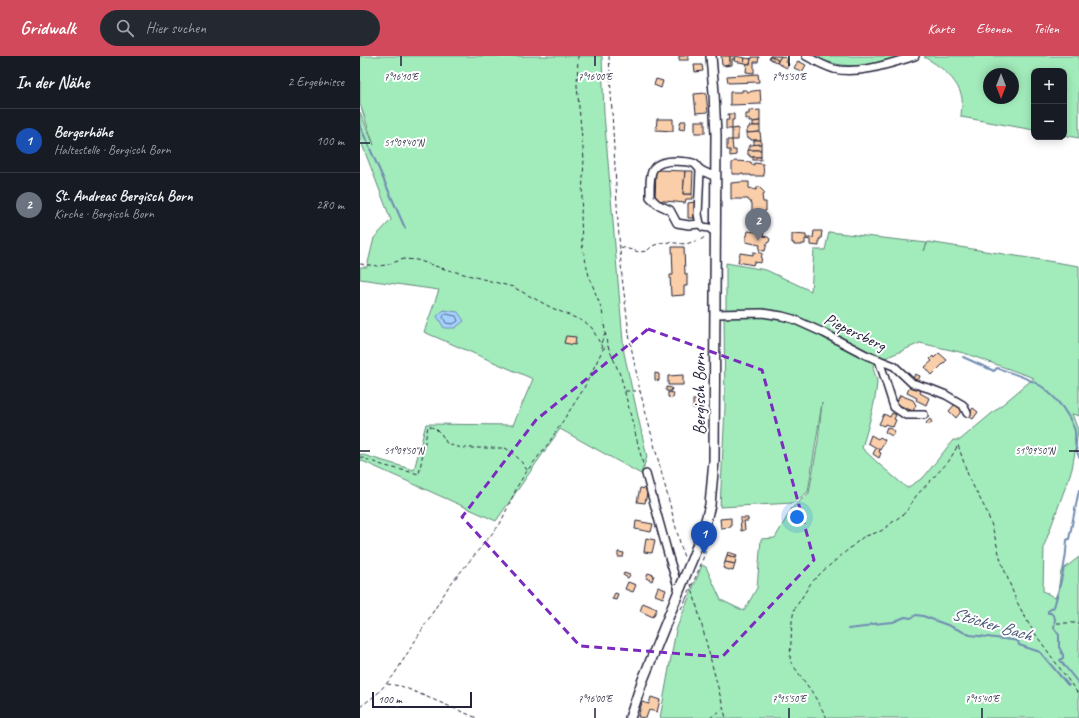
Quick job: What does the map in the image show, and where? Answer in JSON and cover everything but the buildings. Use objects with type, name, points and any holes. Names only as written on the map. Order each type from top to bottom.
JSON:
[{"type":"main road","name":"Bergisch Born","points":[[630,718],[642,682],[693,557],[705,524],[712,495],[715,444],[715,314],[712,234],[716,177],[715,109],[711,56]]},
{"type":"street","points":[[806,56],[830,68],[846,70],[875,67],[915,56]]},
{"type":"street","points":[[712,234],[709,228],[703,227],[700,224],[689,225],[677,223],[670,210],[658,204],[650,196],[650,177],[655,165],[663,162],[695,164],[700,170],[716,177]]},
{"type":"street","points":[[700,170],[698,214],[700,224]]},
{"type":"street","name":"Piepersberg","points":[[715,314],[750,312],[793,319],[894,366],[912,383],[931,389],[963,405],[967,413]]},
{"type":"street","points":[[879,360],[894,407],[906,415],[924,415]]},
{"type":"street","points":[[646,474],[670,561],[680,588]]},
{"type":"path","points":[[578,56],[577,86],[584,159],[581,215],[582,244],[589,276],[600,304],[608,346],[621,377],[646,474]]},
{"type":"path","points":[[609,56],[620,247],[629,334],[640,391],[685,564]]},
{"type":"path","points":[[620,247],[639,252],[664,242],[686,244],[712,234]]},
{"type":"path","points":[[360,264],[378,266],[404,259],[417,260],[441,268],[506,285],[527,294],[552,308],[585,322],[592,328],[603,349]]},
{"type":"path","points":[[601,343],[605,333]]},
{"type":"path","points":[[360,708],[387,684],[399,668],[448,586],[500,524],[518,485],[548,444],[583,390],[603,349],[608,346]]},
{"type":"path","points":[[625,391],[640,391]]},
{"type":"path","points":[[360,457],[386,466],[419,474],[428,426],[435,428],[441,433],[447,444],[462,448],[505,448],[522,461],[527,471]]},
{"type":"path","points":[[827,718],[812,692],[790,661],[794,610],[811,584],[823,571],[863,537],[881,531],[906,512],[916,496],[948,461],[958,445],[969,478],[992,526],[1001,560],[1016,600],[1036,635],[1079,695]]},
{"type":"path","points":[[686,599],[707,547]]},
{"type":"path","points":[[689,579],[726,718]]},
{"type":"path","points":[[1057,623],[1079,623]]},
{"type":"path","points":[[387,684],[401,686],[477,718]]},
{"type":"path","points":[[710,718],[724,709]]},
{"type":"highlighted area","points":[[648,329],[762,370],[814,560],[722,657],[580,646],[462,517],[536,420]]},
{"type":"green space","points":[[360,56],[602,56],[604,114],[624,353],[647,457],[641,474],[560,429],[496,521],[360,460],[360,454],[414,470],[426,424],[513,425],[533,379],[424,332],[439,290],[360,279],[360,267],[367,267],[374,238],[391,220],[360,139],[360,112],[374,145],[360,104]]},
{"type":"green space","points":[[814,56],[907,56],[872,64],[849,66],[826,61]]},
{"type":"green space","points":[[1079,56],[1079,138],[1067,136],[1067,68],[1031,68],[1031,129],[961,117],[962,98],[960,91],[947,73],[924,57]]},
{"type":"green space","points":[[829,232],[927,243],[924,251],[928,242],[1079,266],[1079,416],[1072,414],[1078,430],[1072,469],[1044,546],[1043,591],[1055,598],[1058,591],[1061,571],[1079,557],[1079,718],[660,718],[676,630],[702,565],[706,567],[721,600],[744,611],[757,588],[761,539],[775,538],[792,508],[809,493],[818,441],[822,403],[808,492],[793,503],[720,507],[725,408],[724,318],[761,315],[794,322],[874,361],[873,367],[877,383],[875,399],[862,448],[907,488],[924,477],[953,440],[960,440],[1034,378],[964,353],[920,343],[883,359],[794,317],[726,311],[726,263],[766,270],[811,291],[814,250],[825,250]]},
{"type":"water","points":[[444,310],[458,312],[464,321],[455,328],[444,328],[437,316]]},
{"type":"waterway","points":[[360,126],[405,228]]},
{"type":"waterway","points":[[963,357],[994,371],[997,368],[1022,377],[1040,385],[1045,389],[1054,397],[1072,422],[1075,431],[1075,444],[1079,457]]},
{"type":"waterway","points":[[1079,490],[1069,539],[1067,540],[1059,590],[1054,607],[1048,611],[1048,613],[1051,613],[1055,618],[1054,628],[1059,635],[1059,647],[1063,655],[1063,658],[1060,660],[1079,684]]},
{"type":"waterway","name":"Stöcker Bach","points":[[848,629],[865,627],[872,624],[893,622],[905,617],[911,618],[916,615],[923,616],[970,635],[1018,641],[1019,645],[1040,652],[1069,685]]},
{"type":"place","name":"St. Andreas Bergisch Born","points":[[758,241]]},
{"type":"place","name":"Bergerhöhe","points":[[704,554]]}]
